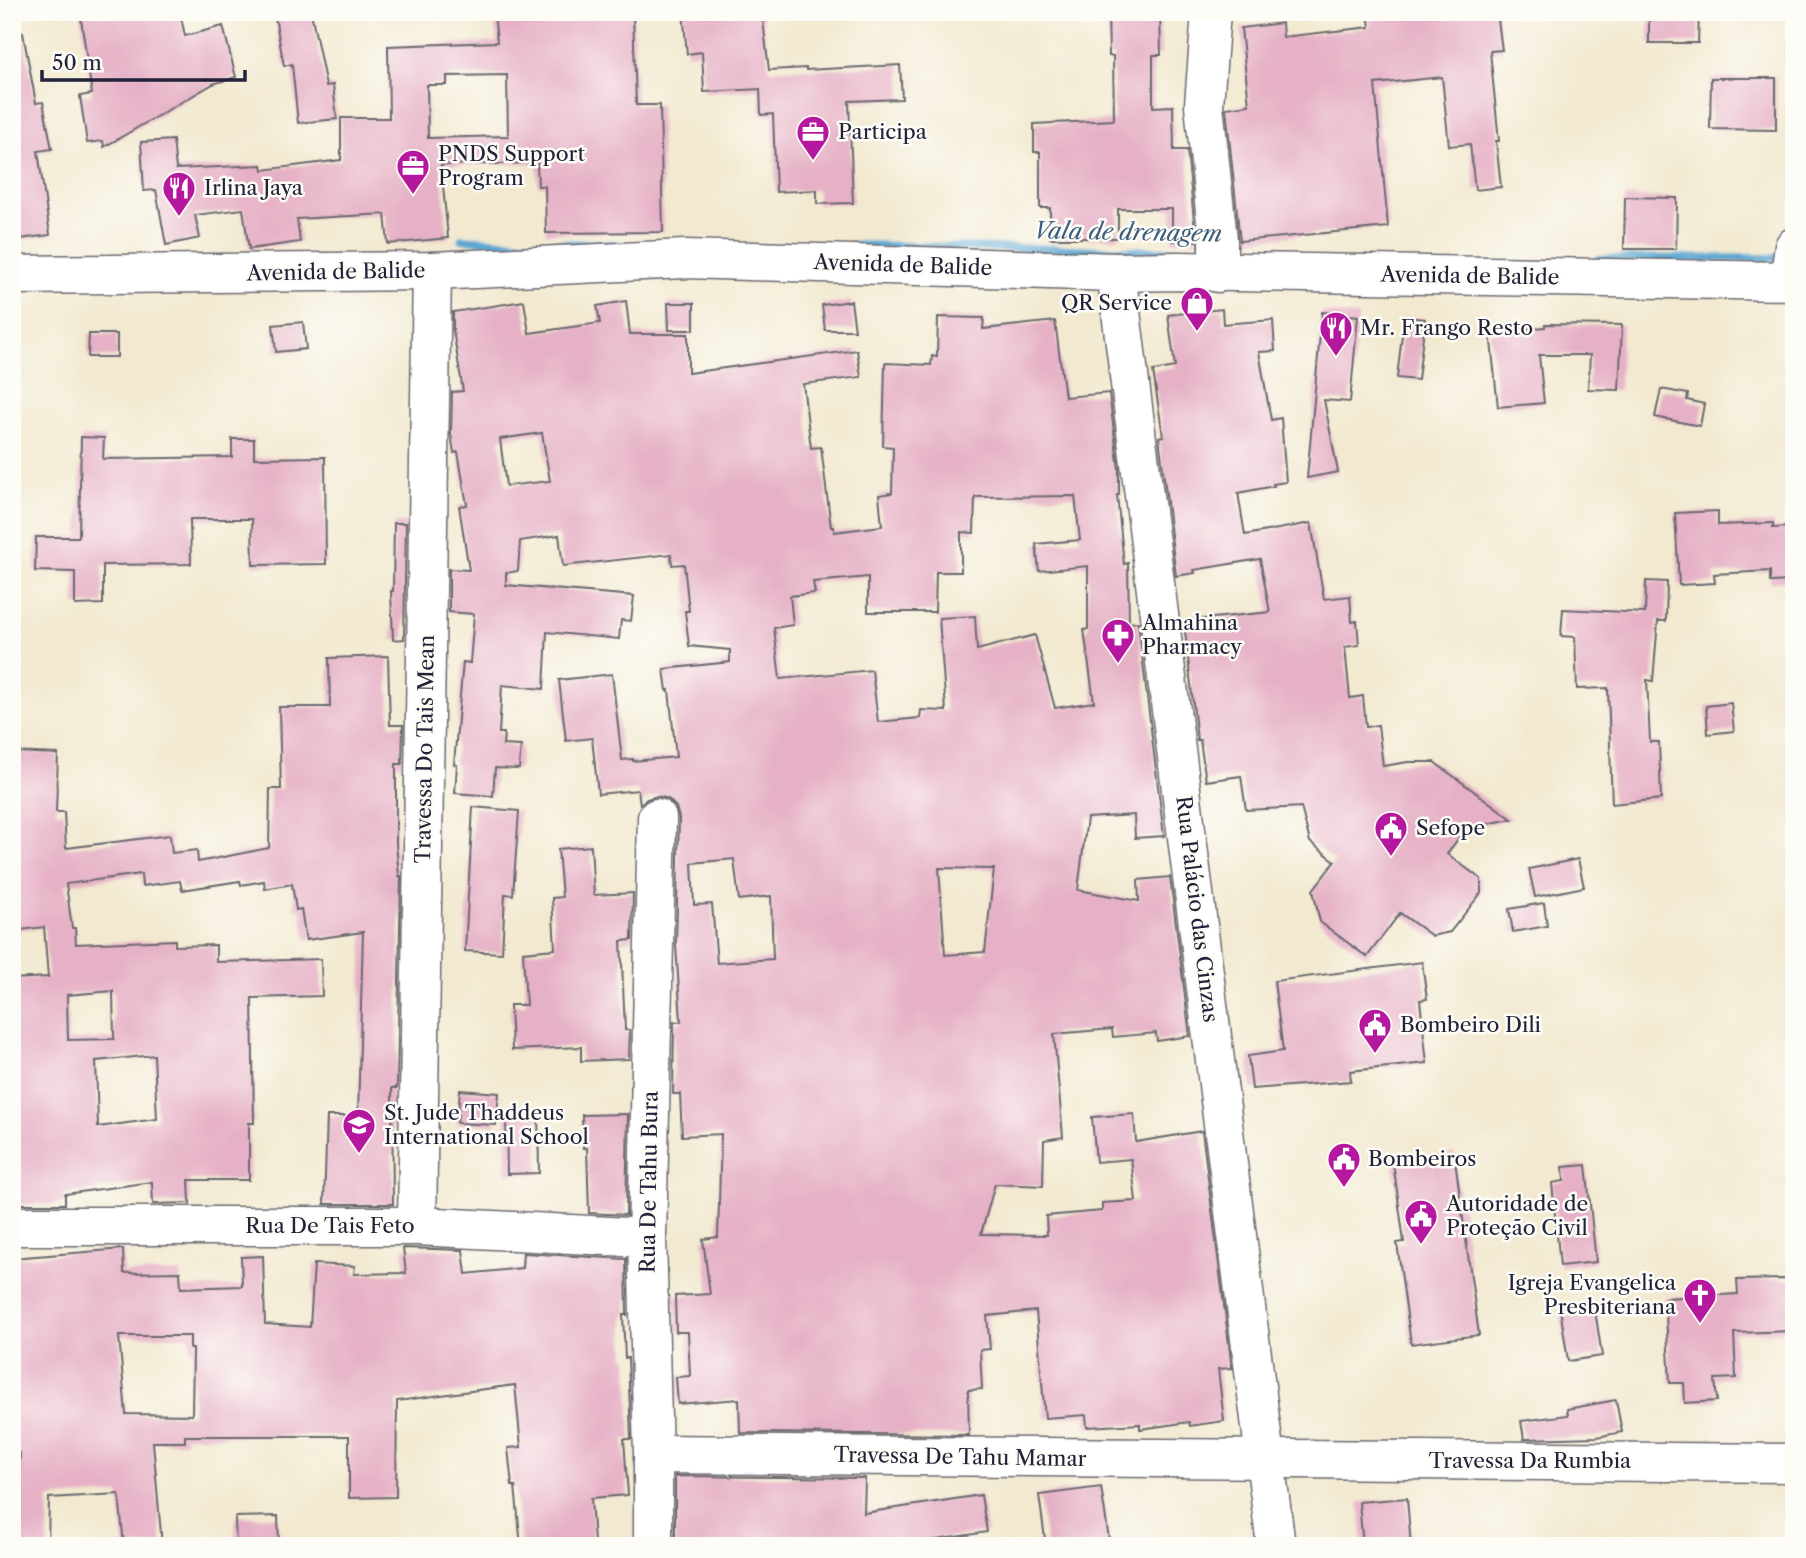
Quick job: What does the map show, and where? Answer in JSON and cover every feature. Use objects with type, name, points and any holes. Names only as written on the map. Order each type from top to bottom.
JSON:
[{"type":"street","points":[[1211,12],[1204,105],[1218,258]]},
{"type":"street","name":"Avenida de Balide","points":[[12,275],[432,271],[685,258],[1116,272],[1218,258],[1792,270]]},
{"type":"street","name":"Travessa Do Tais Mean","points":[[417,1226],[432,271]]},
{"type":"street","name":"Rua Palácio das Cinzas","points":[[1116,272],[1276,1546]]},
{"type":"street","name":"Rua De Tahu Bura","points":[[653,1546],[647,1238],[657,818]]},
{"type":"street","name":"Rua De Tais Feto","points":[[12,1226],[417,1226],[647,1238]]},
{"type":"street","name":"Travessa De Tahu Mamar","points":[[653,1454],[1267,1460]]},
{"type":"street","name":"Travessa Da Rumbia","points":[[1267,1460],[1794,1463]]},
{"type":"building","points":[[80,12],[180,12],[185,36],[223,26],[236,77],[213,84],[104,147],[103,141],[87,143],[80,96],[92,94]]},
{"type":"building","points":[[274,12],[311,12],[326,86],[333,85],[337,119],[298,123],[292,64],[284,66]]},
{"type":"building","points":[[494,12],[633,12],[636,105],[660,105],[663,232],[546,233],[545,186],[538,186],[537,163],[441,165],[448,238],[388,244],[385,214],[297,219],[300,242],[249,249],[243,209],[195,215],[200,238],[166,245],[156,190],[144,191],[141,142],[173,140],[176,169],[262,165],[263,170],[341,160],[341,118],[389,118],[388,46],[497,42]],"holes":[[[507,75],[508,136],[428,138],[427,85],[447,85],[447,76]]]},
{"type":"building","points":[[683,12],[762,12],[769,70],[900,65],[902,99],[849,101],[853,203],[817,204],[817,190],[776,192],[773,114],[761,115],[760,89],[704,92],[702,52],[687,54]]},
{"type":"building","points":[[1108,12],[1160,12],[1161,55],[1153,55],[1153,107],[1173,106],[1174,150],[1187,150],[1196,241],[1172,241],[1172,209],[1118,209],[1118,238],[1050,238],[1050,208],[1040,208],[1040,152],[1034,152],[1034,124],[1114,120],[1113,56],[1109,56]]},
{"type":"building","points":[[1368,12],[1497,12],[1502,50],[1490,51],[1501,187],[1475,190],[1470,144],[1449,146],[1442,77],[1375,84],[1388,227],[1240,241],[1226,108],[1249,105],[1241,28],[1282,23],[1283,37],[1370,27]]},
{"type":"building","points":[[1649,12],[1699,12],[1698,43],[1649,43]]},
{"type":"building","points":[[23,33],[36,103],[43,102],[52,149],[38,151],[50,235],[12,240],[12,34]]},
{"type":"building","points":[[1711,78],[1776,78],[1776,130],[1710,129]]},
{"type":"building","points":[[1625,197],[1677,198],[1676,249],[1624,249]]},
{"type":"building","points":[[524,301],[529,333],[600,323],[597,306],[626,301],[630,334],[688,334],[688,373],[857,350],[861,377],[803,384],[811,448],[821,447],[831,527],[834,527],[834,532],[882,526],[879,495],[892,493],[893,447],[883,446],[885,363],[931,365],[932,356],[937,357],[938,317],[984,318],[983,329],[1055,321],[1065,397],[1109,393],[1119,469],[1117,495],[1124,564],[1128,563],[1129,623],[1138,622],[1164,836],[1135,838],[1134,815],[1087,818],[1078,890],[1139,901],[1138,880],[1170,877],[1190,1036],[1157,1041],[1156,1033],[1113,1037],[1112,1029],[1054,1034],[1063,1137],[1044,1140],[1043,1186],[995,1184],[981,1234],[1047,1235],[1046,1216],[1102,1211],[1102,1203],[1136,1201],[1131,1159],[1096,1162],[1092,1117],[1134,1114],[1136,1142],[1202,1131],[1232,1368],[1218,1369],[1224,1421],[1190,1426],[1189,1422],[1140,1429],[1140,1424],[1087,1427],[1086,1415],[1045,1418],[1036,1311],[987,1316],[990,1349],[980,1350],[982,1389],[968,1390],[969,1435],[740,1433],[739,1399],[678,1404],[676,1377],[690,1376],[688,1332],[676,1332],[675,1296],[710,1294],[703,1239],[718,1237],[721,1134],[682,1136],[680,1094],[673,1094],[674,1022],[681,1022],[676,945],[679,818],[676,807],[668,799],[657,796],[640,804],[638,790],[598,794],[592,738],[566,741],[559,680],[612,674],[622,760],[676,757],[669,690],[667,691],[664,669],[730,662],[730,650],[689,646],[685,611],[689,611],[684,564],[672,565],[671,554],[563,566],[559,535],[520,541],[518,571],[506,573],[506,585],[634,596],[631,621],[621,620],[619,639],[547,632],[544,689],[502,685],[499,733],[504,733],[503,745],[521,746],[519,769],[495,768],[493,796],[455,793],[457,765],[454,764],[463,662],[470,663],[474,614],[449,612],[449,569],[469,570],[459,506],[467,505],[458,452],[454,453],[451,434],[452,392],[463,391],[453,330],[453,312]],"holes":[[[542,433],[550,481],[506,486],[500,439]],[[1075,496],[1080,540],[1036,544],[1039,571],[1088,566],[1088,629],[1084,630],[1094,702],[1055,708],[1035,635],[977,650],[975,616],[939,618],[946,711],[921,710],[920,718],[878,722],[872,670],[780,679],[774,628],[793,625],[790,596],[815,593],[813,582],[868,577],[868,612],[935,612],[936,572],[961,572],[961,532],[974,533],[975,497]],[[734,859],[739,900],[771,896],[773,959],[717,963],[712,904],[694,905],[692,863]],[[939,868],[994,869],[985,952],[945,955]]]},
{"type":"building","points":[[851,301],[855,330],[825,330],[822,305]]},
{"type":"building","points":[[668,303],[694,303],[694,330],[669,330]]},
{"type":"building","points":[[1222,309],[1223,324],[1273,320],[1275,351],[1259,352],[1271,420],[1281,418],[1286,482],[1238,493],[1245,535],[1311,523],[1324,599],[1350,596],[1352,622],[1357,621],[1359,645],[1345,647],[1350,698],[1363,696],[1366,727],[1378,725],[1383,766],[1434,762],[1512,819],[1466,828],[1447,854],[1481,879],[1481,893],[1450,932],[1432,936],[1400,913],[1367,957],[1320,922],[1313,890],[1335,861],[1310,842],[1301,807],[1246,810],[1241,776],[1206,781],[1200,740],[1197,740],[1184,621],[1270,612],[1260,559],[1194,570],[1195,573],[1176,576],[1159,437],[1163,436],[1153,371],[1175,367],[1168,315]]},
{"type":"building","name":"Mr. Frango Resto","points":[[1322,312],[1358,316],[1350,402],[1324,400],[1338,472],[1307,478]]},
{"type":"building","points":[[1404,317],[1425,319],[1418,380],[1397,378]]},
{"type":"building","points":[[303,322],[306,349],[276,352],[273,325]]},
{"type":"building","points":[[1545,324],[1622,325],[1619,390],[1588,389],[1590,355],[1539,355],[1544,403],[1498,407],[1490,332],[1545,327]]},
{"type":"building","points":[[89,334],[117,334],[117,357],[88,357]]},
{"type":"building","points":[[1661,389],[1688,394],[1687,400],[1704,404],[1700,426],[1655,417]]},
{"type":"building","points":[[81,437],[104,438],[103,459],[232,457],[232,439],[254,439],[254,458],[325,457],[326,564],[253,565],[252,519],[190,519],[191,564],[103,565],[103,604],[75,605],[75,572],[35,571],[36,537],[79,537]]},
{"type":"building","points":[[1718,511],[1718,525],[1773,523],[1773,528],[1791,527],[1793,581],[1770,582],[1770,571],[1714,574],[1715,583],[1679,585],[1675,513]]},
{"type":"building","points":[[394,523],[406,523],[404,639],[393,640],[391,591]]},
{"type":"building","points":[[1646,581],[1667,582],[1666,621],[1658,621],[1653,681],[1647,680],[1650,742],[1659,742],[1661,799],[1612,804],[1608,688],[1577,689],[1575,637],[1561,636],[1563,609],[1645,613]]},
{"type":"building","points":[[388,656],[390,725],[403,725],[402,764],[396,764],[396,844],[401,876],[397,1088],[392,1088],[393,1204],[324,1204],[327,1116],[358,1116],[363,932],[306,940],[301,909],[296,910],[292,884],[265,889],[264,881],[241,885],[240,881],[182,890],[180,881],[142,886],[141,874],[66,884],[76,944],[175,940],[175,946],[216,945],[216,962],[321,959],[322,996],[252,998],[254,1123],[249,1123],[249,1180],[189,1180],[190,1203],[153,1204],[152,1182],[65,1194],[65,1204],[12,1204],[12,979],[48,977],[44,927],[12,931],[12,866],[17,865],[17,813],[12,812],[12,752],[58,754],[56,812],[64,812],[66,848],[170,835],[172,853],[197,850],[198,862],[269,848],[270,789],[281,789],[279,707],[330,707],[329,658]],"holes":[[[113,991],[114,1039],[68,1040],[67,995]],[[154,1055],[157,1119],[98,1127],[96,1061]]]},
{"type":"building","points":[[1731,703],[1734,731],[1708,734],[1706,706]]},
{"type":"building","points":[[473,807],[519,811],[513,895],[505,894],[502,953],[465,951]]},
{"type":"building","points":[[591,846],[594,895],[633,893],[632,940],[621,941],[625,1030],[630,1030],[629,1059],[581,1061],[581,1047],[512,1050],[510,1005],[526,1005],[523,952],[555,949],[552,898],[562,897],[558,849]]},
{"type":"building","points":[[1578,859],[1584,887],[1535,897],[1529,869]]},
{"type":"building","points":[[1544,903],[1547,926],[1513,932],[1509,909]]},
{"type":"building","points":[[1422,962],[1427,999],[1420,1000],[1427,1063],[1350,1071],[1351,1081],[1252,1089],[1248,1056],[1283,1051],[1274,981]]},
{"type":"building","points":[[460,1090],[499,1093],[496,1125],[457,1123]]},
{"type":"building","points":[[506,1112],[538,1112],[539,1173],[507,1174]]},
{"type":"building","points":[[628,1114],[626,1215],[589,1213],[587,1148],[583,1148],[582,1115]]},
{"type":"building","name":"Autoridade de Proteção Civil","points":[[1454,1153],[1479,1335],[1411,1344],[1397,1243],[1404,1242],[1393,1162]]},
{"type":"building","points":[[1586,1165],[1596,1262],[1560,1266],[1552,1183],[1564,1181],[1563,1167]]},
{"type":"building","points":[[403,1248],[463,1250],[466,1274],[522,1268],[523,1253],[626,1259],[627,1315],[623,1315],[625,1358],[628,1358],[631,1439],[624,1439],[628,1495],[591,1498],[594,1542],[521,1546],[508,1448],[521,1447],[515,1385],[397,1401],[396,1497],[349,1498],[349,1436],[185,1436],[185,1442],[153,1442],[162,1546],[124,1546],[119,1494],[49,1498],[48,1546],[12,1546],[12,1526],[18,1525],[20,1453],[12,1453],[12,1258],[123,1249],[124,1273],[180,1272],[181,1288],[242,1286],[241,1257],[263,1256],[265,1324],[310,1327],[314,1264],[355,1266],[354,1274],[406,1273]],"holes":[[[119,1336],[190,1336],[190,1349],[193,1349],[192,1415],[126,1414]]]},
{"type":"building","name":"Igreja Evangelica Presbiteriana","points":[[1737,1280],[1794,1281],[1794,1331],[1734,1333],[1736,1378],[1715,1379],[1717,1401],[1685,1403],[1684,1383],[1670,1383],[1665,1298],[1738,1294]]},
{"type":"building","points":[[1594,1303],[1602,1356],[1568,1361],[1560,1308]]},
{"type":"building","points":[[1616,1400],[1622,1432],[1597,1437],[1524,1439],[1521,1421],[1568,1415],[1567,1409]]},
{"type":"building","points":[[675,1476],[865,1478],[864,1513],[981,1495],[987,1532],[899,1546],[675,1546]]},
{"type":"building","points":[[1101,1487],[1110,1546],[1046,1546],[1039,1495]]},
{"type":"building","points":[[1407,1498],[1411,1546],[1363,1546],[1359,1502]]},
{"type":"building","points":[[278,1516],[279,1546],[236,1546],[235,1517]]},
{"type":"waterway","name":"Vala de drenagem","points":[[462,239],[516,243],[616,244]]},
{"type":"waterway","name":"Vala de drenagem","points":[[853,245],[1208,252]]},
{"type":"waterway","name":"Vala de drenagem","points":[[1598,259],[1782,258]]},
{"type":"place","name":"Participa","points":[[813,162]]},
{"type":"place","name":"PNDS Support Program","points":[[413,196]]},
{"type":"place","name":"Irlina Jaya","points":[[179,218]]},
{"type":"place","name":"QR Service","points":[[1197,333]]},
{"type":"place","name":"Mr. Frango Resto","points":[[1336,358]]},
{"type":"place","name":"Almahina Pharmacy","points":[[1118,665]]},
{"type":"place","name":"Sefope","points":[[1391,858]]},
{"type":"place","name":"Bombeiro Dili","points":[[1375,1055]]},
{"type":"place","name":"St. Jude Thaddeus International School","points":[[359,1155]]},
{"type":"place","name":"Bombeiros","points":[[1344,1189]]},
{"type":"place","name":"Autoridade de Proteção Civil","points":[[1421,1246]]},
{"type":"place","name":"Igreja Evangelica Presbiteriana","points":[[1700,1325]]}]
